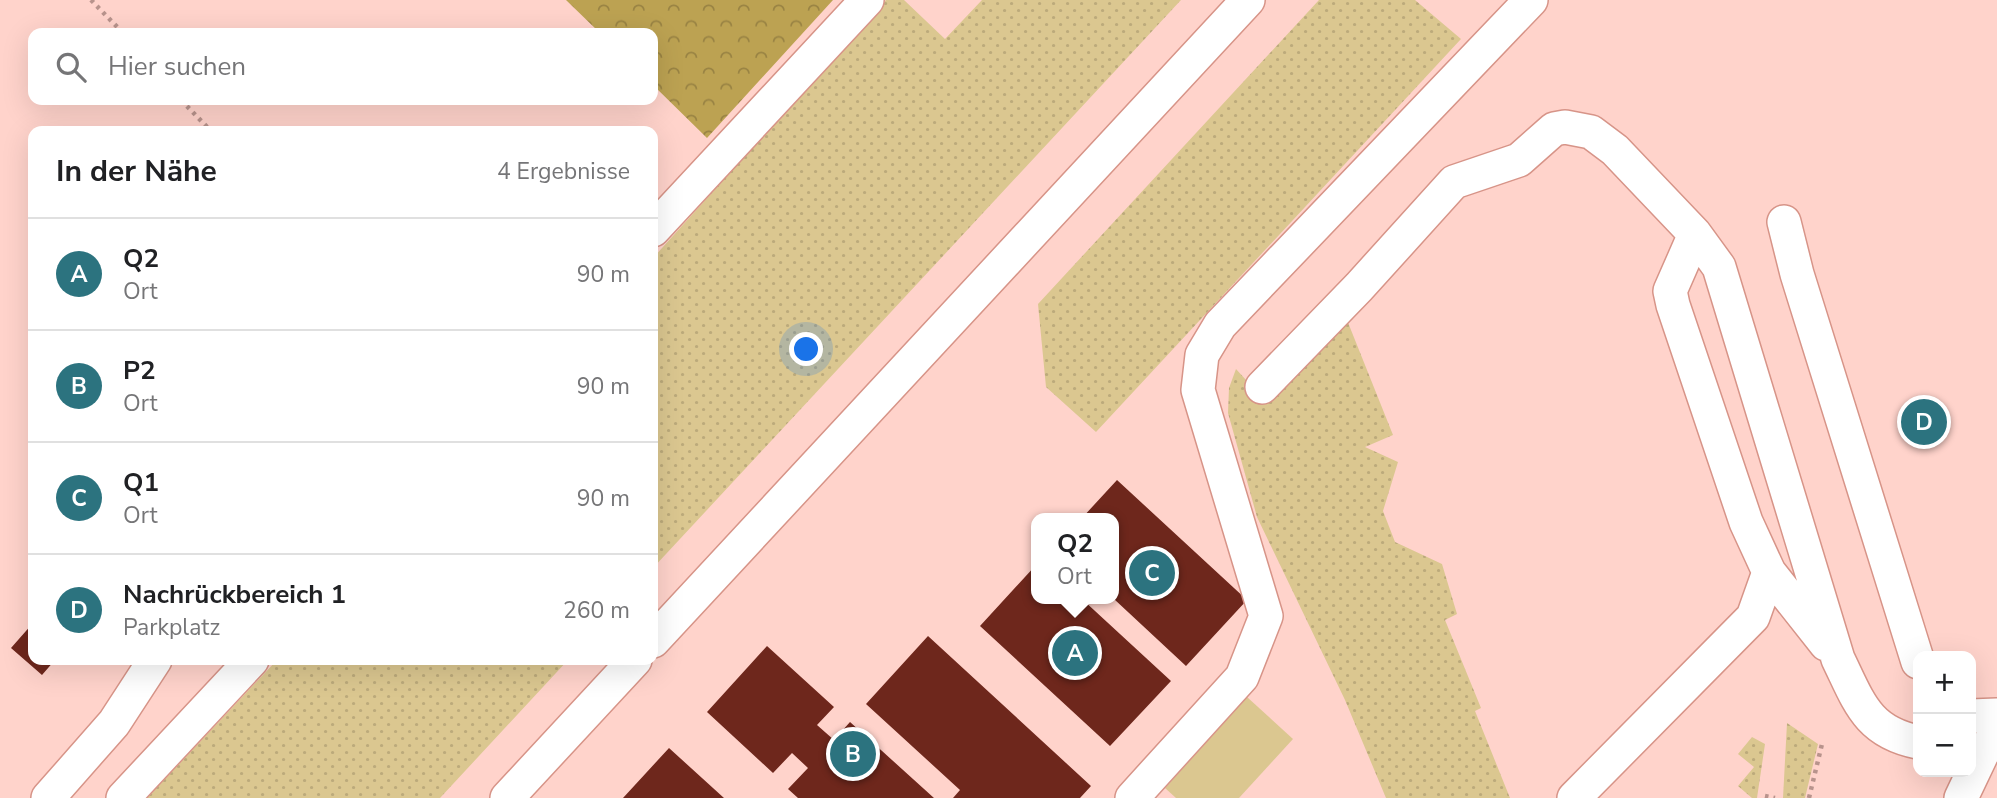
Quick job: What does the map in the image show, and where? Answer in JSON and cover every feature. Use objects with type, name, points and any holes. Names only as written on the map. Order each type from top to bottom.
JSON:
[{"type":"lane","points":[[658,225],[867,0]]},
{"type":"lane","points":[[658,636],[1248,0]]},
{"type":"lane","points":[[1144,793],[1242,677],[1266,617],[1198,390],[1202,355],[1220,325],[1531,0]]},
{"type":"lane","points":[[1262,387],[1359,287],[1454,182],[1520,160],[1554,129],[1565,127],[1591,132],[1643,177],[1695,234],[1718,267],[1838,659],[1863,710],[1880,729],[1913,740]]},
{"type":"lane","points":[[1784,222],[1797,274],[1915,651]]},
{"type":"lane","points":[[1695,234],[1670,291],[1746,522],[1769,572],[1838,659]]},
{"type":"lane","points":[[1574,798],[1753,617],[1769,572]]},
{"type":"lane","points":[[48,798],[114,723],[152,665]]},
{"type":"lane","points":[[123,798],[247,665]]},
{"type":"lane","points":[[507,798],[630,665]]},
{"type":"lane","points":[[1976,716],[1997,717]]},
{"type":"lane","points":[[1976,728],[1997,717]]},
{"type":"lane","points":[[1961,798],[1982,754],[1997,732]]},
{"type":"lane","points":[[1978,798],[1983,788],[1997,774]]},
{"type":"path","points":[[91,0],[118,28]]},
{"type":"path","points":[[186,105],[206,126]]},
{"type":"path","points":[[1809,798],[1822,744]]},
{"type":"path","points":[[1765,796],[1775,798]]},
{"type":"shaded area","points":[[886,0],[904,0],[945,39],[982,0],[1181,0],[658,563],[658,252]]},
{"type":"shaded area","points":[[1319,0],[1415,0],[1461,39],[1096,432],[1046,387],[1038,304]]},
{"type":"shaded area","points":[[1347,320],[1393,435],[1365,447],[1398,462],[1383,511],[1395,542],[1442,564],[1457,614],[1445,620],[1481,708],[1475,711],[1510,798],[1386,798],[1345,700],[1257,517],[1228,413],[1229,388],[1236,369],[1267,403]]},
{"type":"shaded area","points":[[272,665],[563,665],[440,798],[147,798]]},
{"type":"shaded area","points":[[1247,697],[1293,739],[1239,798],[1176,798],[1165,788]]},
{"type":"shaded area","points":[[1787,723],[1818,744],[1805,798],[1783,798]]},
{"type":"shaded area","points":[[1752,737],[1765,744],[1757,798],[1752,798],[1738,786],[1754,767],[1738,754]]},
{"type":"green space","points":[[566,0],[833,0],[707,138],[658,90],[658,28],[595,28]]},
{"type":"building","points":[[1117,480],[1247,600],[1186,666],[1119,604],[1119,513],[1087,513]]},
{"type":"building","points":[[1031,570],[1031,604],[1087,604],[1171,681],[1110,746],[980,626]]},
{"type":"building","points":[[28,629],[28,663],[11,648]]},
{"type":"building","points":[[928,636],[1091,786],[1080,798],[953,798],[960,790],[866,704]]},
{"type":"building","points":[[767,646],[834,707],[817,725],[834,740],[850,722],[934,798],[798,798],[788,789],[808,768],[792,753],[773,773],[707,712]]},
{"type":"building","points":[[31,665],[51,665],[42,675]]},
{"type":"building","points":[[669,748],[724,798],[623,798]]},
{"type":"place","name":"Nachrückbereich 1","points":[[1924,422]]},
{"type":"place","name":"Q1","points":[[1152,573]]},
{"type":"place","name":"Q2","points":[[1075,653]]},
{"type":"place","name":"P2","points":[[853,754]]}]
